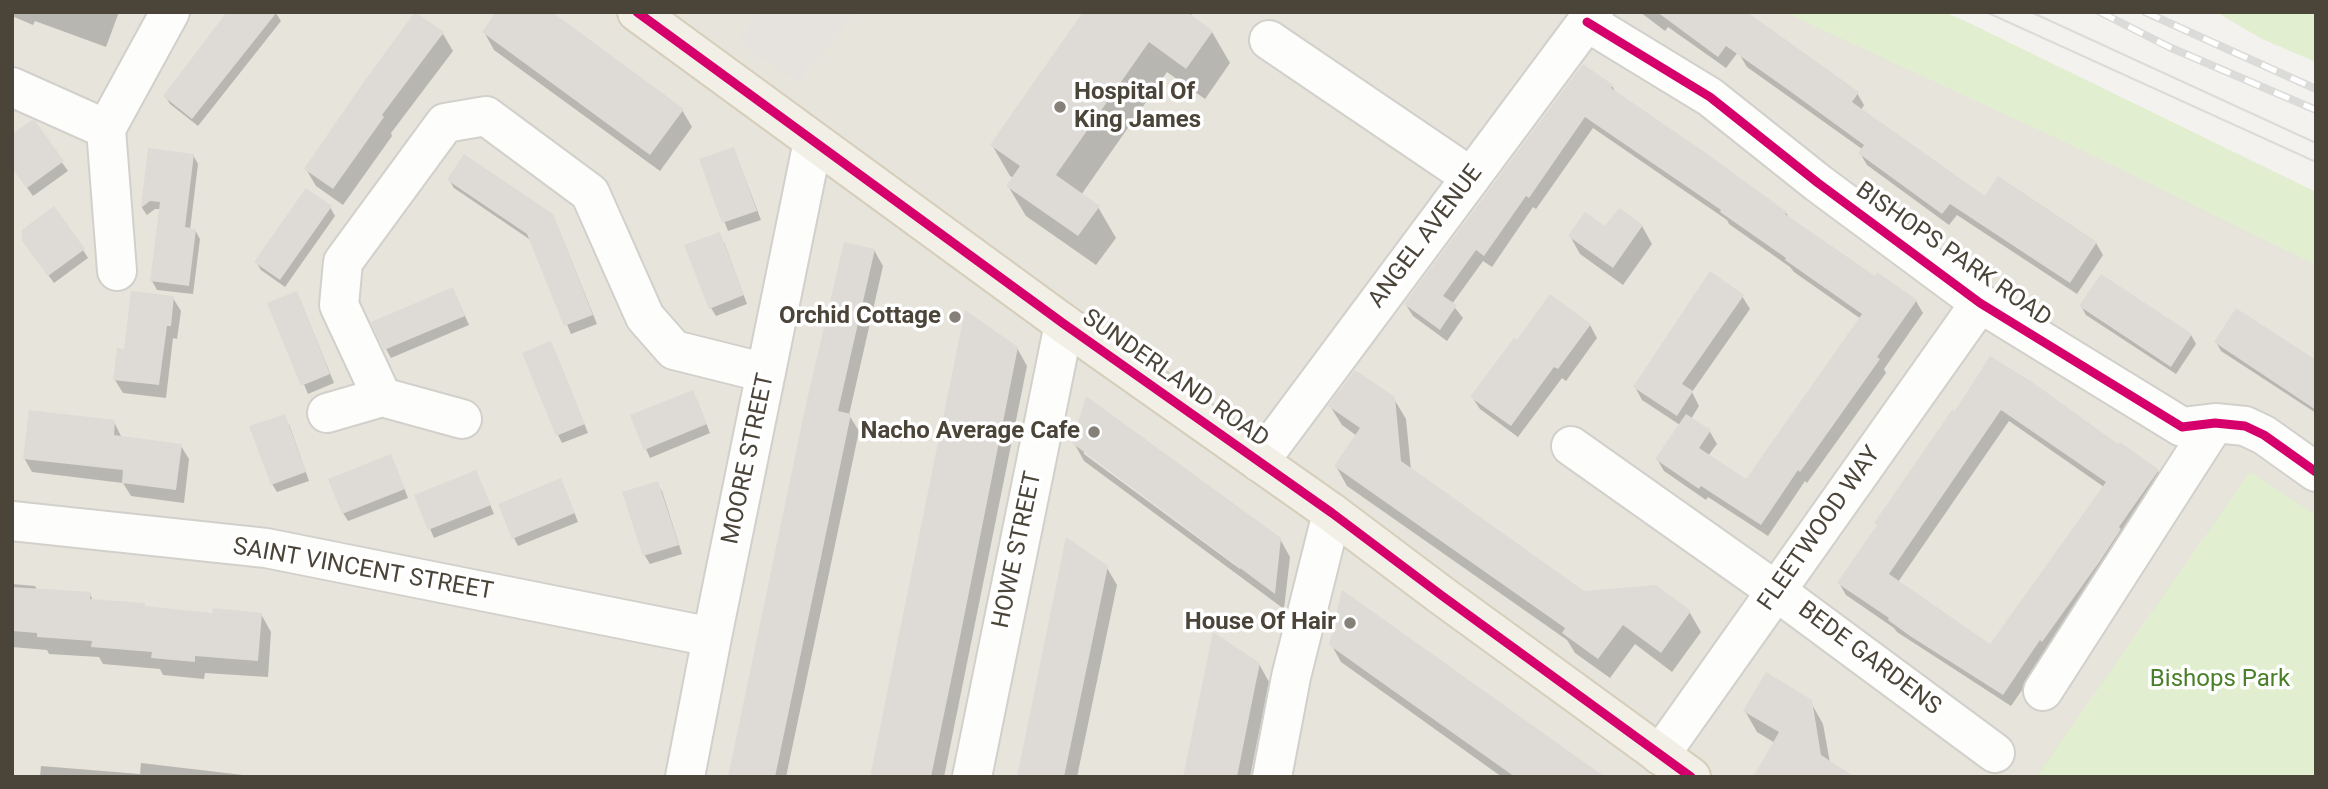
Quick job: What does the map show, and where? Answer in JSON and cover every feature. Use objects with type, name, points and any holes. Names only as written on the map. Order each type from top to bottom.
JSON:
[{"type":"main road","name":"SUNDERLAND ROAD","points":[[636,12],[1064,324],[1332,513],[1441,596],[1691,777]]},
{"type":"street","points":[[117,271],[106,129],[170,12]]},
{"type":"street","name":"ANGEL AVENUE","points":[[1259,462],[1590,17]]},
{"type":"street","name":"BISHOPS PARK ROAD","points":[[1590,17],[1710,97],[1818,183],[1980,303],[2182,428],[2215,423],[2245,426],[2264,435],[2316,472]]},
{"type":"street","points":[[1269,40],[1471,177]]},
{"type":"street","points":[[12,87],[106,129]]},
{"type":"street","points":[[382,397],[339,305],[343,262],[445,123],[485,116],[590,193],[645,317],[674,350],[766,373]]},
{"type":"street","name":"MOORE STREET","points":[[685,777],[813,141]]},
{"type":"street","name":"FLEETWOOD WAY","points":[[1660,755],[1980,303]]},
{"type":"street","name":"HOWE STREET","points":[[972,777],[1064,324]]},
{"type":"street","points":[[327,413],[382,397],[462,419]]},
{"type":"street","points":[[2043,691],[2215,423]]},
{"type":"street","name":"BEDE GARDENS","points":[[1571,446],[1776,591],[1995,753]]},
{"type":"street","points":[[1272,777],[1291,677],[1332,513]]},
{"type":"street","name":"SAINT VINCENT STREET","points":[[12,521],[266,548],[712,637]]},
{"type":"shaded area","points":[[12,12],[1876,12],[2316,236],[2316,777],[12,777]]},
{"type":"shaded area","points":[[759,12],[856,12],[798,83],[738,41]]},
{"type":"green space","points":[[1784,12],[1943,12],[1961,19],[2316,192],[2316,265],[2067,143]]},
{"type":"green space","points":[[2216,12],[2316,12],[2316,62],[2262,39]]},
{"type":"green space","name":"Bishops Park","points":[[2250,472],[2316,515],[2316,777],[2036,777]]},
{"type":"building","points":[[227,12],[277,12],[192,119],[163,96]]},
{"type":"building","points":[[415,12],[444,32],[382,115],[384,117],[333,189],[304,169]]},
{"type":"building","points":[[496,12],[552,12],[684,109],[650,155],[482,32]]},
{"type":"building","name":"Hospital Of King James","points":[[1083,12],[1187,12],[1213,31],[1186,69],[1149,42],[1056,175],[1100,206],[1078,236],[1006,186],[1020,166],[990,145]]},
{"type":"building","points":[[1657,12],[1747,12],[1859,92],[1852,102],[1985,196],[1998,176],[2097,242],[2070,283],[1950,204],[1942,214],[1858,153],[1864,145],[1787,89],[1726,46],[1718,57]]},
{"type":"building","points":[[1583,64],[1613,85],[1611,88],[1787,212],[1785,214],[1875,276],[1877,272],[1917,300],[1877,357],[1880,359],[1761,525],[1701,486],[1699,489],[1655,459],[1686,414],[1711,430],[1699,448],[1746,479],[1862,314],[1785,260],[1786,258],[1720,212],[1721,210],[1585,117],[1529,198],[1526,196],[1484,256],[1476,250],[1443,296],[1457,305],[1440,330],[1404,304]]},
{"type":"building","points":[[32,120],[64,161],[27,188],[12,168],[12,134]]},
{"type":"building","points":[[734,147],[757,211],[722,223],[699,159]]},
{"type":"building","points":[[148,148],[194,154],[185,227],[196,229],[189,286],[150,281],[160,202],[150,201],[141,208]]},
{"type":"building","points":[[464,154],[553,214],[593,315],[564,326],[527,234],[447,180]]},
{"type":"building","points":[[306,188],[332,206],[280,280],[254,262]]},
{"type":"building","points":[[54,206],[85,249],[48,276],[22,241],[22,230]]},
{"type":"building","points":[[1619,208],[1643,225],[1613,268],[1568,236],[1585,212],[1605,226]]},
{"type":"building","points":[[720,232],[744,295],[709,309],[684,245]]},
{"type":"building","points":[[844,242],[875,249],[838,411],[851,414],[775,777],[728,777],[806,404]]},
{"type":"building","points":[[1710,271],[1744,295],[1682,384],[1693,391],[1677,416],[1633,387]]},
{"type":"building","points":[[2101,274],[2192,334],[2171,367],[2079,306]]},
{"type":"building","points":[[453,287],[465,316],[384,350],[371,322]]},
{"type":"building","points":[[131,291],[174,296],[159,385],[113,380],[117,348],[124,349]]},
{"type":"building","points":[[297,291],[330,374],[301,386],[267,303]]},
{"type":"building","points":[[1550,294],[1591,324],[1558,369],[1554,367],[1511,426],[1470,397],[1514,338],[1517,340]]},
{"type":"building","points":[[2236,308],[2316,360],[2316,410],[2214,342]]},
{"type":"building","points":[[965,310],[1018,347],[960,637],[931,777],[870,777]]},
{"type":"building","points":[[551,341],[585,424],[556,436],[522,353]]},
{"type":"building","points":[[1990,356],[2159,470],[2119,527],[2121,529],[2100,561],[2042,642],[2040,640],[2003,695],[1910,636],[1888,620],[1889,618],[1837,583],[1877,525],[1874,523],[1952,410],[1955,411]],"holes":[[[2001,410],[2106,482],[1990,644],[1889,574]]]},
{"type":"building","points":[[1355,370],[1395,397],[1401,461],[1584,591],[1656,585],[1691,611],[1661,653],[1623,625],[1598,659],[1562,633],[1565,628],[1334,466],[1360,428],[1328,406]]},
{"type":"building","points":[[693,390],[707,424],[644,450],[630,415]]},
{"type":"building","points":[[1086,396],[1281,538],[1275,594],[1072,443]]},
{"type":"building","points":[[29,410],[115,420],[114,435],[182,444],[176,490],[122,483],[123,470],[23,459]]},
{"type":"building","points":[[285,414],[306,472],[271,485],[249,426]]},
{"type":"building","points":[[391,454],[405,489],[342,514],[328,479]]},
{"type":"building","points":[[476,470],[491,505],[428,530],[414,495]]},
{"type":"building","points":[[561,478],[575,513],[512,539],[498,504]]},
{"type":"building","points":[[658,481],[679,545],[643,556],[622,492]]},
{"type":"building","points":[[1066,537],[1108,566],[1064,777],[1017,777]]},
{"type":"building","points":[[12,587],[91,592],[90,599],[145,603],[145,606],[212,613],[213,608],[262,613],[258,661],[195,656],[195,662],[151,658],[152,652],[91,647],[92,641],[37,637],[37,633],[12,631]]},
{"type":"building","points":[[1342,590],[1605,777],[1515,777],[1395,692],[1329,645]]},
{"type":"building","points":[[1213,632],[1260,663],[1237,777],[1183,777]]},
{"type":"building","points":[[1766,672],[1812,700],[1821,755],[1855,777],[1753,777],[1779,732],[1743,711]]},
{"type":"tram line","points":[[1986,12],[2316,162]]},
{"type":"tram line","points":[[2031,12],[2316,143]]},
{"type":"railway","points":[[2100,12],[2169,47],[2316,110]]},
{"type":"railway","points":[[2145,12],[2316,89]]},
{"type":"cycle path","points":[[637,12],[1064,324],[1332,513],[1691,777]]},
{"type":"cycle path","points":[[1587,22],[1710,97],[1818,183],[1980,303],[2182,427],[2215,423],[2245,426],[2264,435],[2316,472]]},
{"type":"place","name":"Hospital Of King James","points":[[1060,107]]},
{"type":"place","name":"Orchid Cottage","points":[[955,317]]},
{"type":"place","name":"Nacho Average Cafe","points":[[1094,432]]},
{"type":"place","name":"House Of Hair","points":[[1350,623]]}]
